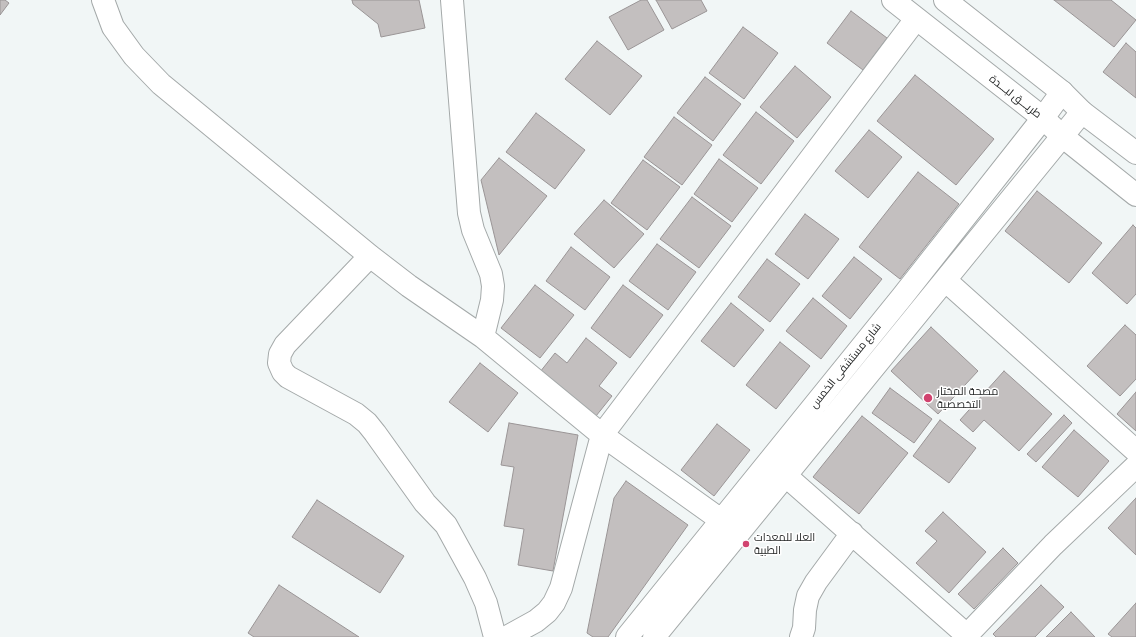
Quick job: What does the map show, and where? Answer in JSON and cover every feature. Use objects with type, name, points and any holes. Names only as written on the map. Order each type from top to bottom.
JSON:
[{"type":"street","points":[[103,0],[113,27],[134,56],[161,84],[370,256],[409,286],[483,337],[602,435],[721,520]]},
{"type":"street","points":[[452,0],[469,213],[473,230],[491,274],[493,286],[492,300],[483,337]]},
{"type":"street","name":"طريـــق لبـــدة","points":[[893,0],[1043,118],[1062,136],[1136,195]]},
{"type":"street","points":[[945,0],[1062,92],[1082,112],[1136,153]]},
{"type":"street","points":[[507,637],[536,621],[547,612],[561,588],[602,435],[916,19]]},
{"type":"street","name":"شارع مستشفى الخمس","points":[[627,637],[902,297],[1062,92]]},
{"type":"street","name":"شارع مستشفى الخمس","points":[[654,637],[1082,112]]},
{"type":"street","points":[[370,256],[285,345],[280,354],[279,363],[283,372],[288,377],[356,414],[376,433],[425,503],[446,526],[475,578],[483,597],[495,637]]},
{"type":"street","points":[[945,280],[1136,451]]},
{"type":"street","points":[[786,476],[968,636],[1054,545],[1136,466]]},
{"type":"street","points":[[801,637],[804,628],[805,610],[808,596],[816,582],[852,533]]},
{"type":"building","points":[[0,0],[5,0],[9,3],[0,15]]},
{"type":"building","points":[[352,0],[419,0],[425,28],[381,37],[378,24],[353,4]]},
{"type":"building","points":[[641,0],[647,0],[664,30],[628,50],[609,17]]},
{"type":"building","points":[[656,0],[701,0],[707,11],[672,29]]},
{"type":"building","points":[[1054,0],[1111,0],[1136,20],[1114,47]]},
{"type":"building","points":[[851,11],[887,38],[863,70],[827,43]]},
{"type":"building","points":[[743,27],[778,53],[744,99],[709,73]]},
{"type":"building","points":[[597,41],[642,76],[610,115],[565,79]]},
{"type":"building","points":[[1126,43],[1136,52],[1136,98],[1103,72]]},
{"type":"building","points":[[795,66],[831,97],[797,138],[760,107]]},
{"type":"building","points":[[915,75],[994,139],[956,185],[877,121]]},
{"type":"building","points":[[705,77],[741,104],[713,141],[677,113]]},
{"type":"building","points":[[756,112],[794,141],[761,184],[723,155]]},
{"type":"building","points":[[536,113],[585,150],[555,189],[506,152]]},
{"type":"building","points":[[674,117],[712,145],[682,185],[644,157]]},
{"type":"building","points":[[869,130],[902,157],[868,198],[835,171]]},
{"type":"building","points":[[499,158],[547,196],[499,255],[481,180]]},
{"type":"building","points":[[719,159],[758,188],[732,222],[694,194]]},
{"type":"building","points":[[643,160],[680,187],[647,230],[611,203]]},
{"type":"building","points":[[918,172],[959,204],[900,279],[859,247]]},
{"type":"building","points":[[1037,191],[1102,243],[1069,283],[1005,231]]},
{"type":"building","points":[[692,197],[731,226],[699,268],[660,239]]},
{"type":"building","points":[[604,200],[644,234],[614,268],[574,234]]},
{"type":"building","points":[[805,214],[839,239],[808,279],[775,254]]},
{"type":"building","points":[[1133,225],[1136,228],[1136,294],[1127,304],[1092,273]]},
{"type":"building","points":[[657,244],[696,272],[668,310],[629,281]]},
{"type":"building","points":[[571,247],[610,277],[585,310],[546,281]]},
{"type":"building","points":[[854,257],[882,279],[850,319],[822,296]]},
{"type":"building","points":[[767,259],[800,284],[770,322],[738,297]]},
{"type":"building","points":[[535,285],[574,315],[540,358],[501,328]]},
{"type":"building","points":[[623,285],[663,315],[630,358],[591,328]]},
{"type":"building","points":[[813,298],[847,326],[821,359],[786,331]]},
{"type":"building","points":[[731,303],[764,330],[734,367],[701,341]]},
{"type":"building","points":[[1125,325],[1136,335],[1136,379],[1120,396],[1087,366]]},
{"type":"building","points":[[931,327],[978,371],[938,414],[891,371]]},
{"type":"building","points":[[586,338],[617,363],[599,386],[612,396],[596,416],[540,372],[555,353],[567,363]]},
{"type":"building","points":[[780,342],[810,366],[776,409],[746,385]]},
{"type":"building","points":[[480,363],[518,393],[488,432],[449,402]]},
{"type":"building","points":[[1004,371],[1052,414],[1019,451],[984,420],[973,432],[960,420]]},
{"type":"building","points":[[890,388],[932,419],[914,443],[872,413]]},
{"type":"building","points":[[1136,392],[1136,431],[1117,414]]},
{"type":"building","points":[[1064,415],[1072,423],[1036,462],[1027,454]]},
{"type":"building","points":[[862,416],[908,453],[859,514],[813,477]]},
{"type":"building","points":[[940,420],[976,448],[949,483],[913,456]]},
{"type":"building","points":[[509,423],[578,435],[553,571],[518,565],[524,529],[504,526],[514,467],[501,465]]},
{"type":"building","points":[[717,424],[750,450],[714,496],[681,470]]},
{"type":"building","points":[[1074,430],[1109,461],[1078,497],[1042,467]]},
{"type":"building","points":[[626,481],[688,525],[608,637],[593,637],[587,633],[614,498]]},
{"type":"building","points":[[1136,498],[1136,555],[1108,528]]},
{"type":"building","points":[[317,500],[404,556],[380,593],[292,537]]},
{"type":"building","points":[[943,512],[986,552],[949,593],[916,563],[937,541],[925,531]]},
{"type":"building","points":[[1003,548],[1018,563],[974,609],[958,594]]},
{"type":"building","points":[[279,585],[359,637],[254,637],[248,633]]},
{"type":"building","points":[[1041,585],[1064,607],[1035,637],[996,637],[993,634]]},
{"type":"building","points":[[1136,603],[1136,637],[1112,637],[1108,634]]},
{"type":"building","points":[[1071,612],[1095,637],[1046,637]]},
{"type":"place","name":"مصحة المختار التخصصية","points":[[928,398]]},
{"type":"place","name":"العلا للمعدات الطبية","points":[[746,544]]}]
